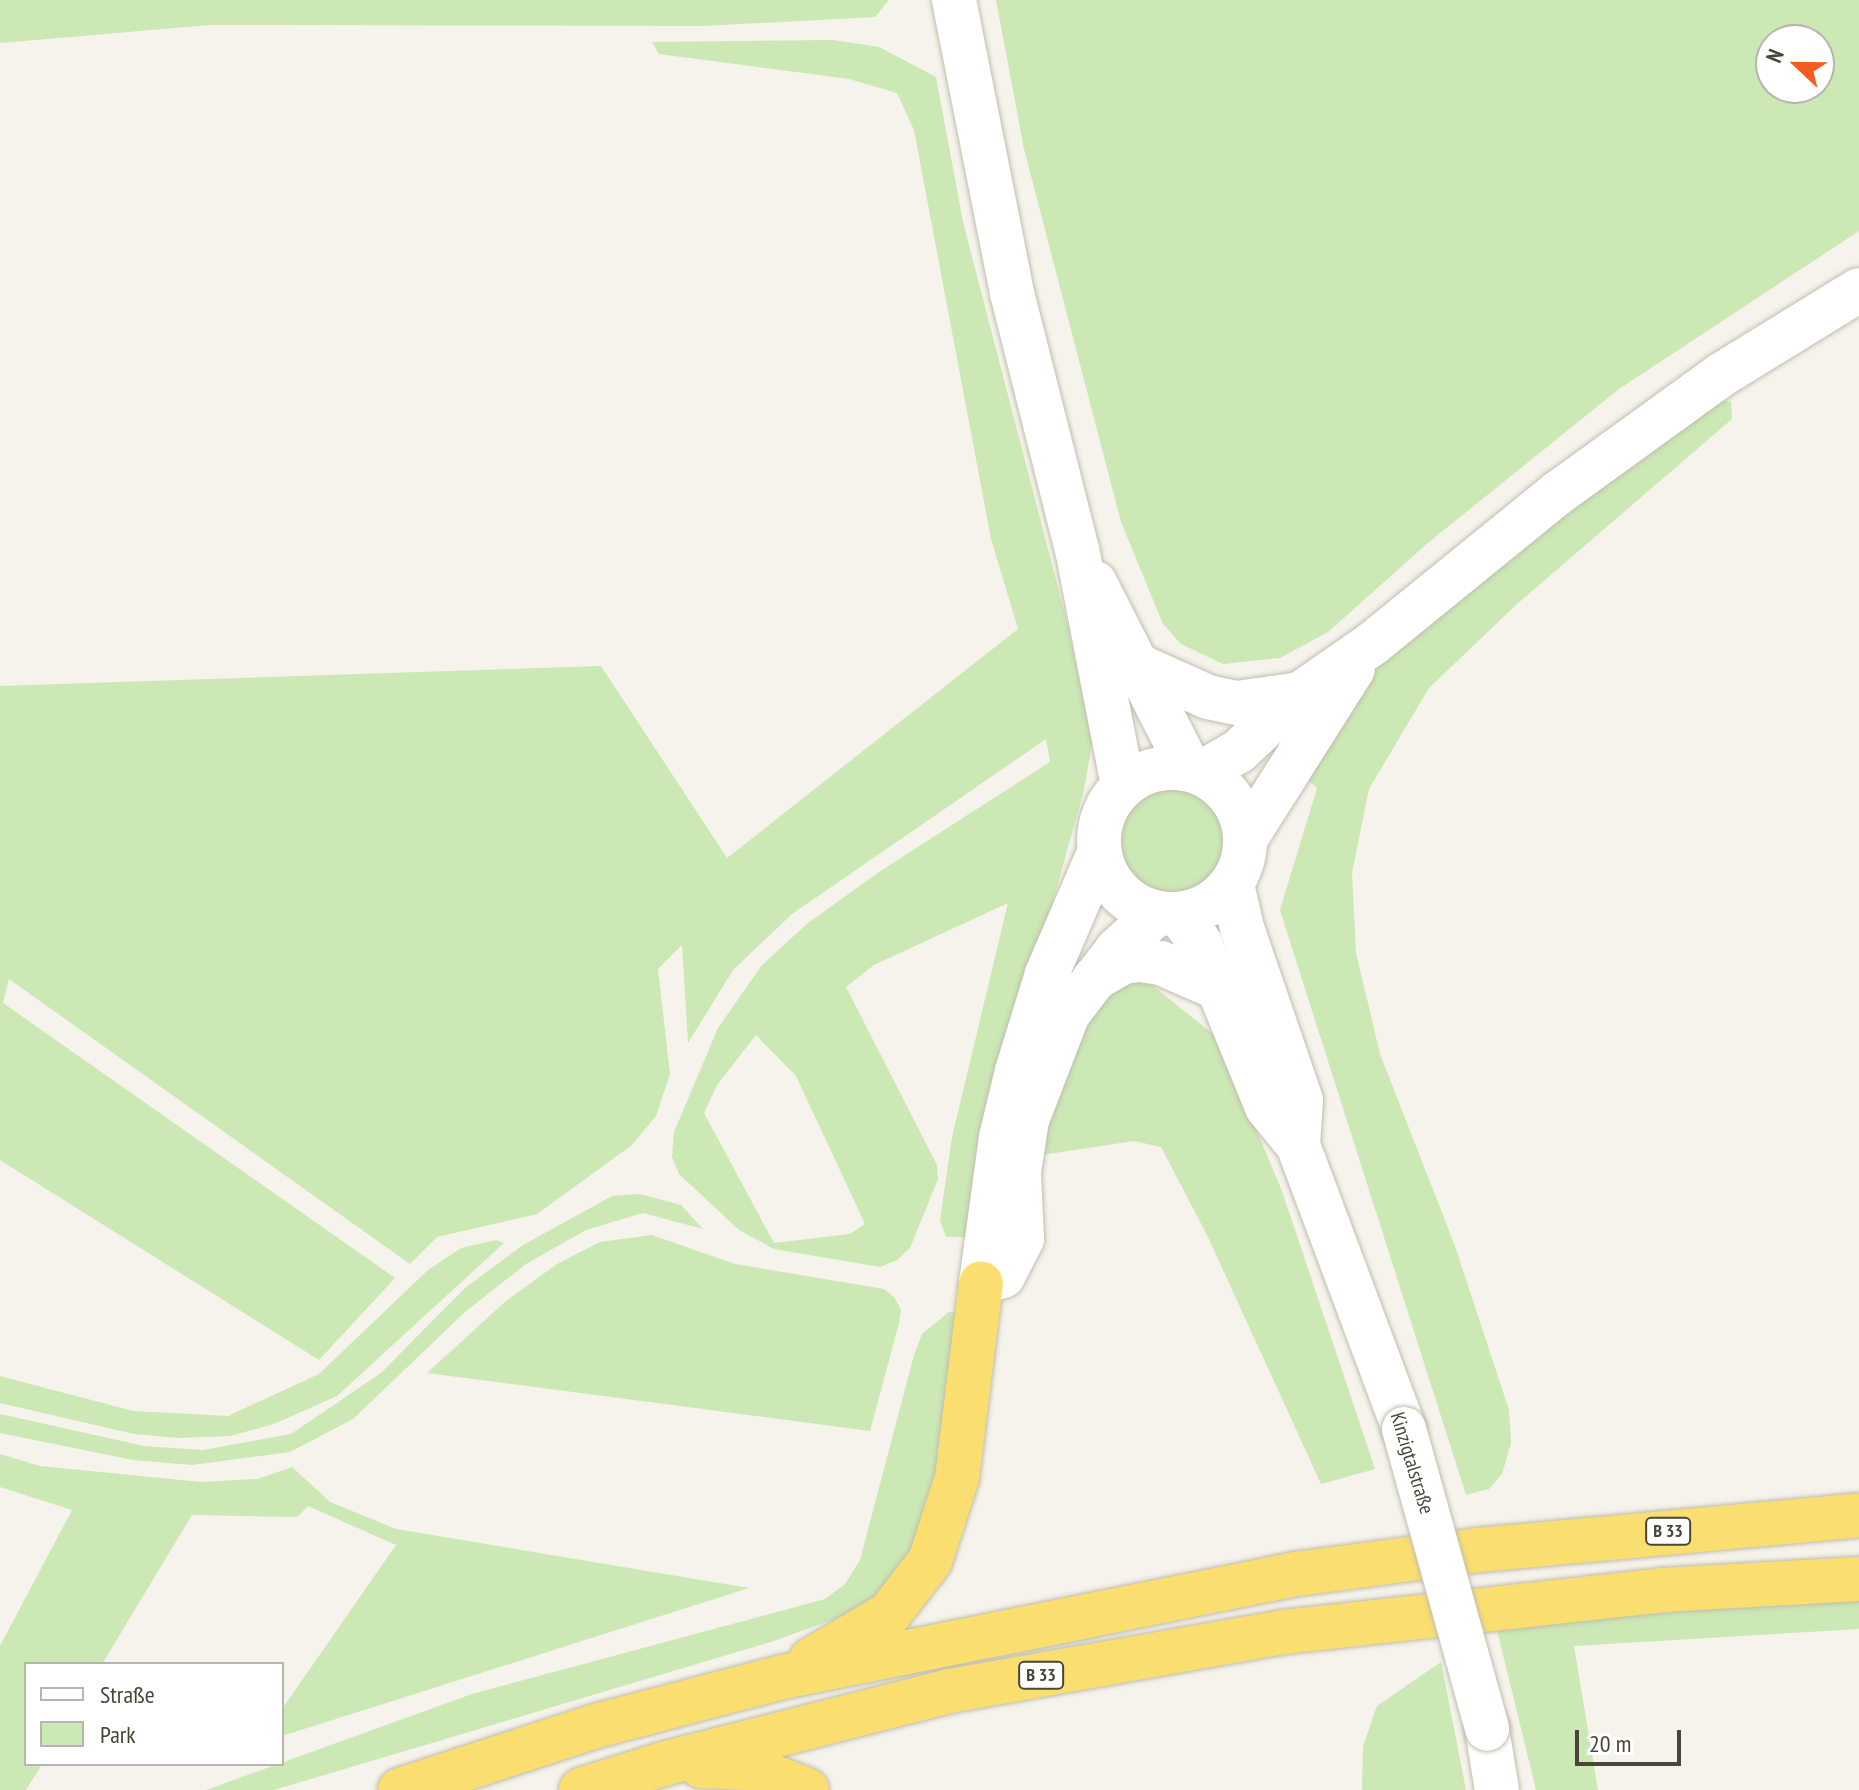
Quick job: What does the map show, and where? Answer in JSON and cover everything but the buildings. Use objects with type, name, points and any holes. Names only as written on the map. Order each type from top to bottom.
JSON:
[{"type":"highway","name":"B 33","points":[[783,1677],[889,1614],[930,1561],[957,1478],[981,1283]]},
{"type":"highway","name":"B 33","points":[[400,1790],[596,1726],[783,1677],[1296,1574],[1478,1550],[1859,1515]]},
{"type":"highway","name":"B 33","points":[[581,1790],[663,1764],[949,1691],[1284,1632],[1662,1590],[1859,1579]]},
{"type":"highway","points":[[663,1764],[751,1768],[807,1790]]},
{"type":"street","points":[[954,0],[1012,293],[1077,549],[1123,785]]},
{"type":"street","points":[[1168,914],[1092,980],[1068,1014],[1027,1120],[1019,1172],[1022,1239],[1003,1276],[981,1283],[1001,1137],[1017,1071],[1047,974],[1099,853],[1102,816],[1123,785],[1161,767],[1192,770],[1239,751],[1300,694],[1372,644],[1558,493],[1721,375],[1859,290]]},
{"type":"street","points":[[1077,549],[1139,666],[1165,730],[1192,770],[1233,799],[1246,838]]},
{"type":"street","points":[[1099,853],[1118,892],[1168,914],[1199,910],[1232,884],[1246,838],[1283,771],[1372,644]]},
{"type":"street","points":[[1139,666],[1208,697],[1237,703],[1300,694]]},
{"type":"street","name":"Kinzigtalstraße","points":[[1232,884],[1242,928],[1301,1100],[1298,1145]]},
{"type":"street","name":"Kinzigtalstraße","points":[[1168,914],[1200,943],[1267,1107],[1298,1145],[1404,1429],[1487,1729],[1497,1790]]},
{"type":"street","points":[[1092,980],[1124,962],[1139,960],[1161,963],[1216,987]]},
{"type":"green space","points":[[0,0],[889,0],[875,17],[702,26],[210,25],[0,43]]},
{"type":"green space","points":[[996,0],[1859,0],[1859,231],[1619,389],[1429,542],[1328,632],[1280,658],[1223,664],[1181,644],[1163,624],[1121,522],[1024,149]]},
{"type":"green space","points":[[833,40],[879,47],[936,77],[963,222],[1069,630],[1092,744],[1084,790],[986,1141],[971,1237],[946,1237],[940,1220],[952,1137],[1008,903],[874,965],[846,987],[937,1165],[938,1179],[910,1248],[897,1260],[880,1267],[774,1249],[739,1230],[679,1174],[672,1157],[674,1132],[718,1028],[762,965],[808,923],[882,870],[1050,762],[1046,739],[792,914],[733,970],[688,1043],[682,945],[658,969],[670,1074],[656,1116],[632,1145],[537,1214],[437,1237],[410,1264],[9,979],[3,1003],[395,1278],[319,1360],[0,1160],[0,686],[601,666],[727,858],[1018,629],[991,539],[914,130],[897,93],[849,79],[659,54],[652,42]],"holes":[[[756,1035],[796,1076],[865,1224],[850,1234],[774,1243],[704,1113],[717,1085]]]},
{"type":"green space","points":[[1716,399],[1731,402],[1732,419],[1517,604],[1429,688],[1369,789],[1352,873],[1356,953],[1380,1054],[1455,1246],[1509,1410],[1511,1443],[1502,1474],[1489,1489],[1466,1495],[1280,910],[1317,788],[1296,771],[1363,682],[1410,636]]},
{"type":"green space","points":[[1170,785],[1191,789],[1208,801],[1220,818],[1224,839],[1220,860],[1208,877],[1191,889],[1170,893],[1149,889],[1132,877],[1120,860],[1116,839],[1120,818],[1132,801],[1149,789]]},
{"type":"green space","points":[[1119,982],[1148,982],[1218,1038],[1282,1191],[1375,1469],[1321,1484],[1207,1235],[1161,1147],[1134,1141],[1035,1156],[1061,1057]]},
{"type":"green space","points":[[640,1194],[681,1205],[703,1229],[643,1213],[586,1230],[526,1264],[465,1312],[353,1419],[290,1452],[192,1465],[133,1460],[0,1433],[0,1414],[144,1446],[203,1450],[291,1434],[381,1373],[465,1288],[523,1245],[612,1196]]},
{"type":"green space","points":[[652,1235],[735,1264],[884,1289],[894,1297],[901,1310],[899,1323],[870,1431],[427,1373],[506,1301],[557,1264],[600,1242]]},
{"type":"green space","points":[[496,1240],[504,1243],[337,1396],[274,1424],[230,1436],[178,1438],[134,1434],[0,1403],[0,1376],[133,1411],[228,1416],[319,1374],[428,1270],[461,1248]]},
{"type":"green space","points":[[949,1312],[958,1313],[935,1519],[876,1604],[771,1642],[274,1790],[206,1790],[272,1766],[284,1766],[284,1762],[472,1694],[825,1599],[845,1584],[860,1560],[922,1334]]},
{"type":"green space","points":[[0,1454],[40,1466],[201,1482],[258,1479],[292,1467],[330,1502],[396,1529],[749,1588],[284,1735],[284,1706],[396,1545],[308,1506],[297,1517],[192,1515],[103,1662],[24,1662],[24,1766],[41,1766],[26,1790],[0,1790],[0,1646],[72,1510],[0,1487]]},
{"type":"green space","points":[[1859,1598],[1859,1629],[1574,1646],[1598,1790],[1536,1790],[1496,1626]]},
{"type":"green space","points":[[1441,1662],[1466,1790],[1362,1790],[1363,1746],[1377,1706]]}]
